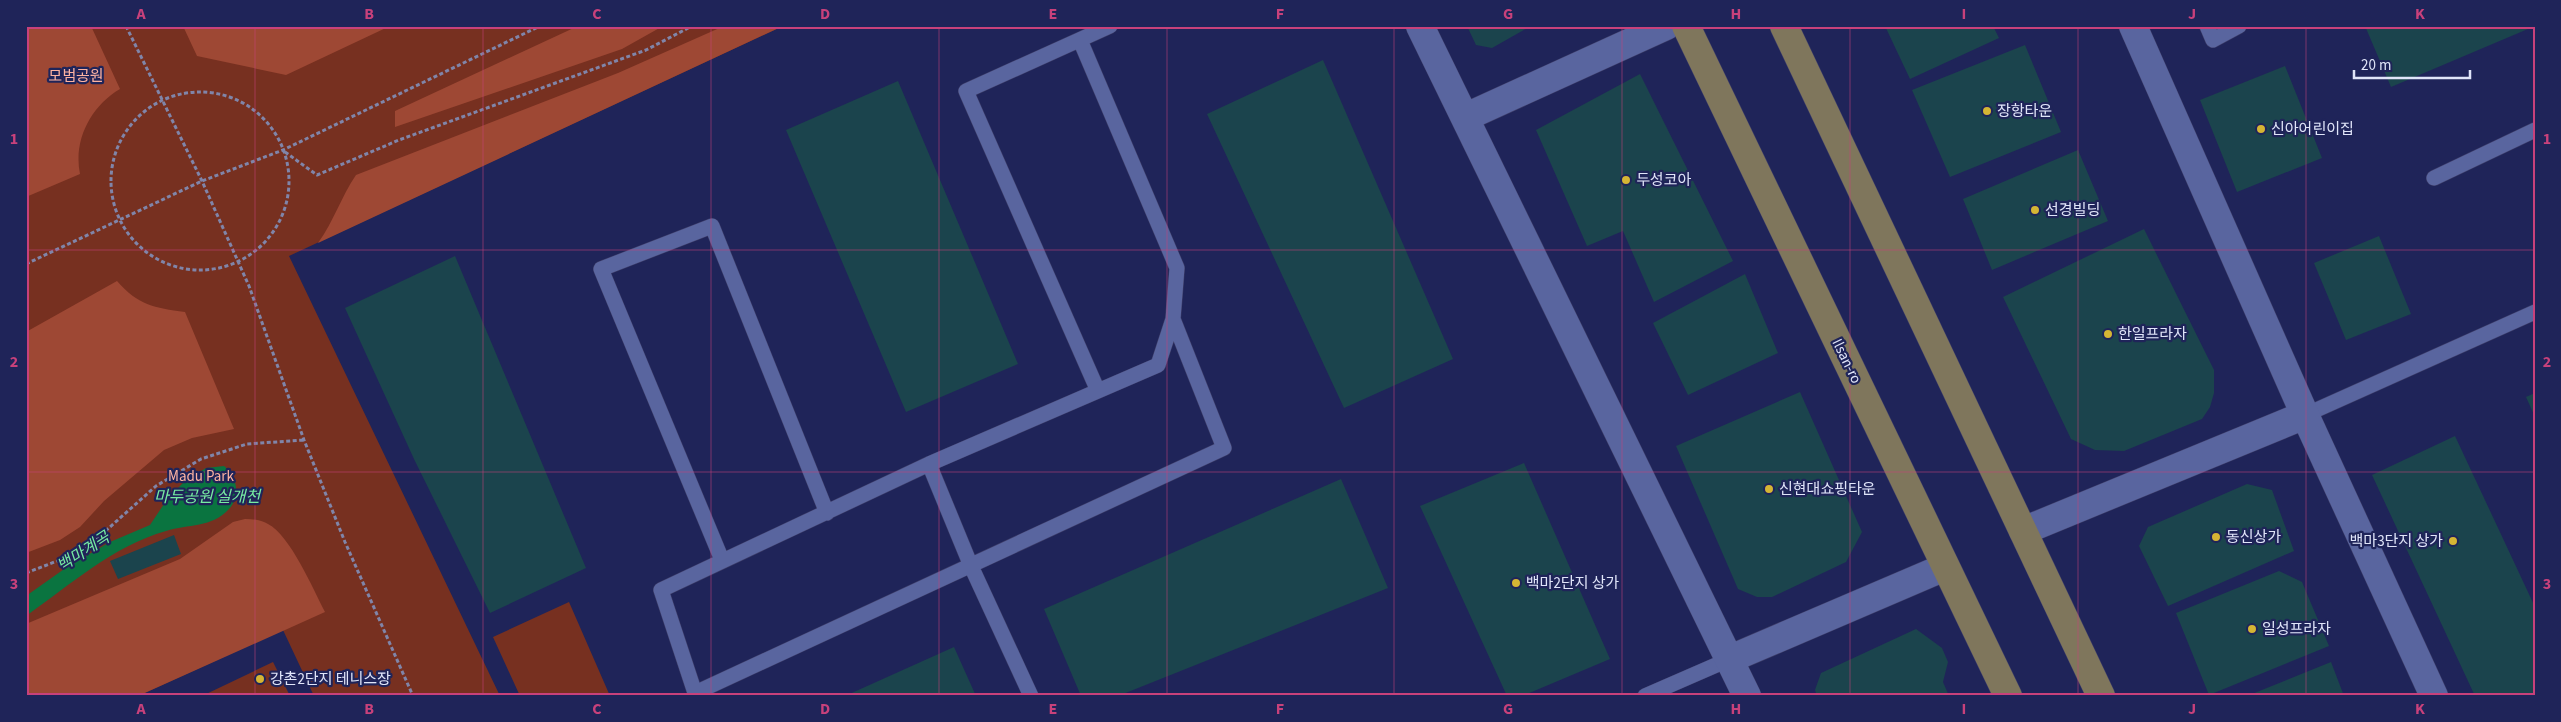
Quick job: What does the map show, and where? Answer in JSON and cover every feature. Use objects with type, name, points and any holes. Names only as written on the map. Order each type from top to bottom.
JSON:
[{"type":"main road","name":"Ilsan-ro","points":[[1686,26],[2008,696]]},
{"type":"main road","points":[[1784,26],[2101,696]]},
{"type":"street","points":[[1420,26],[1747,696]]},
{"type":"street","points":[[1466,117],[1666,26]]},
{"type":"street","points":[[2133,26],[2305,415],[2434,696]]},
{"type":"street","points":[[2023,531],[2305,415]]},
{"type":"street","points":[[1730,659],[1945,567]]},
{"type":"lane","points":[[1098,391],[966,90],[1110,26]]},
{"type":"lane","points":[[2207,26],[2213,40],[2239,26]]},
{"type":"lane","points":[[1080,40],[1178,268],[1173,319],[1158,365],[929,464],[661,590],[695,693],[1224,448],[1173,319]]},
{"type":"lane","points":[[2434,178],[2535,130]]},
{"type":"lane","points":[[722,560],[601,269],[712,226],[827,513]]},
{"type":"lane","points":[[2305,415],[2535,312]]},
{"type":"lane","points":[[929,464],[971,566],[1031,696]]},
{"type":"lane","points":[[1645,696],[1730,659]]},
{"type":"path","points":[[126,26],[202,181],[238,261],[258,309],[304,440],[345,542],[413,696]]},
{"type":"path","points":[[26,264],[202,181],[283,150],[540,26]]},
{"type":"path","points":[[283,150],[317,175],[400,140],[646,50],[692,26]]},
{"type":"path","points":[[198,91],[238,100],[255,110],[270,125],[280,142],[287,161],[289,181],[287,202],[280,221],[268,238],[254,252],[238,261],[209,270],[181,268],[154,258],[133,240],[120,220],[111,190],[112,164],[121,139],[136,118],[162,100],[178,94],[198,91]]},
{"type":"path","points":[[26,573],[83,551],[156,486],[201,459],[247,444],[304,440]]},
{"type":"green space","name":"Madu Park","points":[[26,26],[783,26],[289,256],[500,696],[314,696],[283,630],[138,696],[26,696]]},
{"type":"green space","name":"모범공원","points":[[26,26],[91,26],[120,89],[101,105],[86,125],[79,149],[80,174],[26,197]]},
{"type":"green space","points":[[183,26],[390,26],[286,75],[197,56]]},
{"type":"green space","points":[[578,26],[663,26],[622,49],[395,127],[395,111]]},
{"type":"green space","points":[[724,26],[783,26],[318,243],[356,175],[618,73]]},
{"type":"green space","points":[[117,281],[132,295],[147,304],[185,312],[234,429],[192,438],[164,450],[104,501],[80,527],[60,540],[26,553],[26,332]]},
{"type":"green space","points":[[245,519],[265,523],[276,530],[284,539],[293,551],[325,612],[138,696],[26,696],[26,624],[180,559],[233,522]]},
{"type":"green space","points":[[569,602],[610,696],[520,696],[493,637]]},
{"type":"green space","name":"강촌2단지 테니스장","points":[[273,662],[290,696],[202,696]]},
{"type":"water","name":"마두공원 실개천","points":[[224,466],[232,475],[236,492],[233,504],[222,515],[207,522],[166,531],[128,546],[110,556],[26,616],[26,596],[67,567],[110,542],[150,525],[168,498],[185,481],[206,468]]},
{"type":"building","points":[[1467,26],[1531,26],[1492,48],[1476,45]]},
{"type":"building","points":[[1885,26],[1993,26],[1999,38],[1910,79]]},
{"type":"building","points":[[2365,26],[2535,26],[2391,87]]},
{"type":"building","name":"장항타운","points":[[2025,45],[2061,132],[1950,177],[1912,90]]},
{"type":"building","points":[[1323,60],[1453,359],[1344,408],[1207,114]]},
{"type":"building","name":"신아어린이집","points":[[2285,66],[2322,158],[2237,192],[2200,100]]},
{"type":"building","name":"두성코아","points":[[1640,74],[1733,261],[1654,302],[1623,231],[1587,246],[1536,130]]},
{"type":"building","points":[[898,81],[1018,364],[906,412],[786,130]]},
{"type":"building","name":"선경빌딩","points":[[2078,150],[2108,221],[1992,270],[1963,199]]},
{"type":"building","name":"한일프라자","points":[[2144,229],[2214,370],[2214,393],[2210,407],[2202,419],[2124,451],[2095,450],[2071,439],[2003,297]]},
{"type":"building","points":[[2379,236],[2411,314],[2346,340],[2314,263]]},
{"type":"building","points":[[455,256],[586,568],[490,613],[414,459],[345,308]]},
{"type":"building","points":[[1745,274],[1778,353],[1688,395],[1653,323]]},
{"type":"building","name":"신현대쇼핑타운","points":[[1800,392],[1862,532],[1846,562],[1772,597],[1757,597],[1738,589],[1676,446]]},
{"type":"building","points":[[2535,393],[2535,417],[2526,397]]},
{"type":"building","name":"백마3단지 상가","points":[[2455,436],[2535,607],[2535,693],[2529,696],[2475,696],[2372,475]]},
{"type":"building","name":"백마2단지 상가","points":[[1524,463],[1610,659],[1522,696],[1507,696],[1420,506]]},
{"type":"building","points":[[1341,479],[1388,588],[1118,696],[1081,696],[1044,609]]},
{"type":"building","name":"동신상가","points":[[2247,484],[2272,490],[2294,551],[2168,606],[2139,546],[2148,527]]},
{"type":"building","points":[[174,535],[181,554],[118,579],[110,561]]},
{"type":"building","name":"일성프라자","points":[[2279,571],[2302,582],[2329,646],[2209,695],[2176,613]]},
{"type":"building","points":[[1916,629],[1942,648],[1948,662],[1943,682],[1949,696],[1817,696],[1815,690],[1821,673]]},
{"type":"building","points":[[954,647],[976,696],[845,696]]},
{"type":"building","points":[[2331,662],[2344,696],[2247,696]]},
{"type":"place","name":"장항타운","points":[[1987,111]]},
{"type":"place","name":"신아어린이집","points":[[2261,129]]},
{"type":"place","name":"두성코아","points":[[1626,180]]},
{"type":"place","name":"선경빌딩","points":[[2035,210]]},
{"type":"place","name":"한일프라자","points":[[2108,334]]},
{"type":"place","name":"신현대쇼핑타운","points":[[1769,489]]},
{"type":"place","name":"동신상가","points":[[2216,537]]},
{"type":"place","name":"백마3단지 상가","points":[[2453,541]]},
{"type":"place","name":"백마2단지 상가","points":[[1516,583]]},
{"type":"place","name":"일성프라자","points":[[2252,629]]},
{"type":"place","name":"강촌2단지 테니스장","points":[[260,679]]},
{"type":"water label","name":"백마계곡","points":[[83,551]]}]
